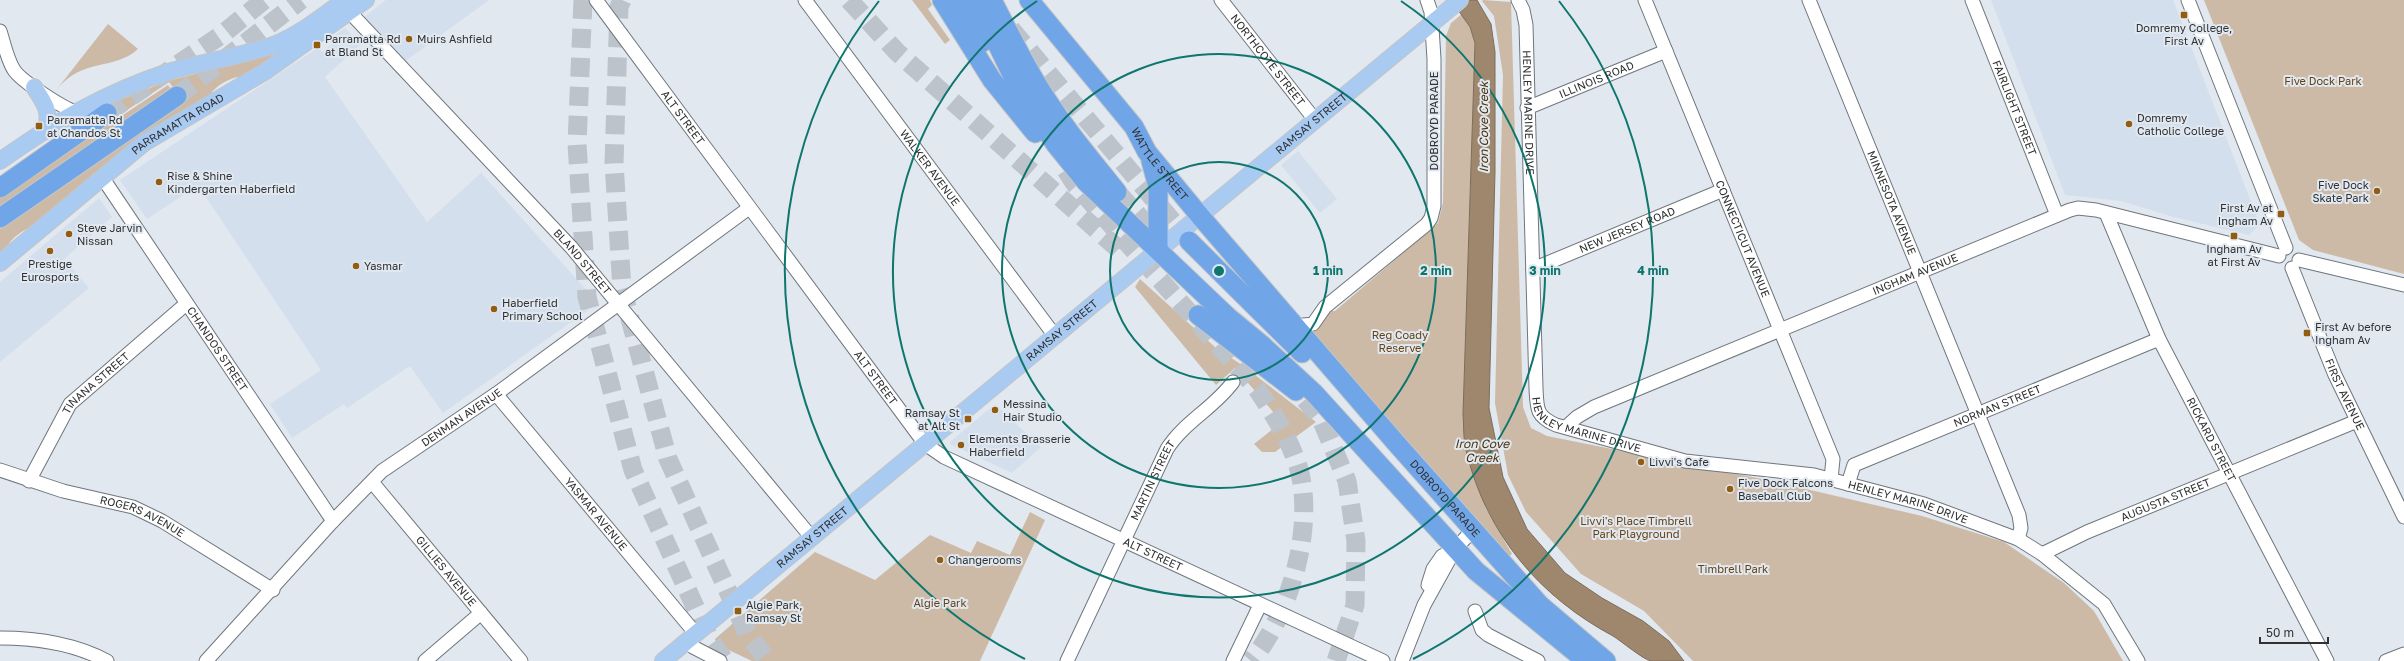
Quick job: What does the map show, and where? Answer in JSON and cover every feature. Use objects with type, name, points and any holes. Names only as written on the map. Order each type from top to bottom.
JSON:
[{"type":"highway","points":[[942,0],[992,80],[1060,162],[1086,182],[1158,250]]},
{"type":"highway","points":[[961,0],[996,64]]},
{"type":"highway","points":[[976,0],[1015,81],[1032,110],[1056,145],[1086,182]]},
{"type":"highway","points":[[992,0],[1039,88],[1070,132],[1117,192]]},
{"type":"highway","name":"WATTLE STREET","points":[[1029,0],[1134,127],[1147,152],[1294,326]]},
{"type":"highway","points":[[0,218],[177,96]]},
{"type":"highway","points":[[0,188],[107,113]]},
{"type":"highway","points":[[1147,152],[1156,172],[1158,187],[1158,250]]},
{"type":"highway","points":[[1189,241],[1337,390],[1465,539]]},
{"type":"highway","name":"DOBROYD PARADE","points":[[1158,250],[1228,317],[1261,344],[1314,393],[1363,445],[1465,539],[1606,661]]},
{"type":"highway","points":[[1198,315],[1363,445]]},
{"type":"highway","name":"DOBROYD PARADE","points":[[1294,326],[1465,539],[1476,571],[1586,661]]},
{"type":"main road","name":"PARRAMATTA ROAD","points":[[0,161],[46,129],[76,112],[128,87],[169,72],[275,44],[303,30],[343,4],[366,0]]},
{"type":"main road","name":"RAMSAY STREET","points":[[663,661],[1456,3]]},
{"type":"main road","name":"PARRAMATTA ROAD","points":[[0,263],[144,143],[278,63],[343,4]]},
{"type":"main road","points":[[34,88],[46,104],[49,115],[46,129]]},
{"type":"street","name":"ALT STREET","points":[[596,0],[925,444],[944,457],[1260,605],[1384,661]]},
{"type":"street","name":"WALKER AVENUE","points":[[805,0],[1055,336]]},
{"type":"street","name":"NORTHCOTE STREET","points":[[1221,0],[1315,120]]},
{"type":"street","name":"DOBROYD PARADE","points":[[1294,326],[1313,324],[1329,304],[1427,224],[1431,218],[1434,194],[1432,23],[1427,0]]},
{"type":"street","name":"HENLEY MARINE DRIVE","points":[[1518,0],[1523,10],[1526,25]]},
{"type":"street","name":"HENLEY MARINE DRIVE","points":[[1529,0],[1526,25],[1527,108],[1537,405],[1539,414],[1546,420],[1566,427],[1685,461],[1814,475],[1831,479],[1924,504],[2018,539],[2042,554],[2104,604],[2138,661]]},
{"type":"street","name":"CONNECTICUT AVENUE","points":[[1645,0],[1833,459],[1831,479]]},
{"type":"street","name":"MINNESOTA AVENUE","points":[[1809,0],[2019,515],[2021,528],[2018,539]]},
{"type":"street","name":"FAIRLIGHT STREET","points":[[1972,0],[2057,215]]},
{"type":"street","points":[[2188,0],[2282,252],[2282,266],[2295,264],[2404,285]]},
{"type":"street","name":"BLAND STREET","points":[[343,4],[571,247],[812,538]]},
{"type":"street","points":[[0,32],[14,70],[34,88],[66,109],[76,112]]},
{"type":"street","name":"ILLINOIS ROAD","points":[[1527,108],[1666,51]]},
{"type":"street","name":"CHANDOS STREET","points":[[102,177],[333,521]]},
{"type":"street","name":"NEW JERSEY ROAD","points":[[1532,269],[1723,190]]},
{"type":"street","name":"DENMAN AVENUE","points":[[206,661],[333,521],[382,471],[496,394],[749,208]]},
{"type":"street","name":"INGHAM AVENUE","points":[[1566,427],[1577,417],[1594,407],[1781,331],[2057,215],[2078,208],[2282,252]]},
{"type":"street","name":"RICKARD STREET","points":[[2106,213],[2159,339],[2327,661]]},
{"type":"street","points":[[2282,252],[2292,248],[2297,251],[2295,264]]},
{"type":"street","name":"FIRST AVENUE","points":[[2295,264],[2325,352],[2404,517]]},
{"type":"street","name":"TINANA STREET","points":[[29,481],[70,404],[186,304]]},
{"type":"street","name":"NORMAN STREET","points":[[1848,484],[1854,465],[2159,339]]},
{"type":"street","name":"MARTIN STREET","points":[[1067,661],[1167,449],[1176,435],[1222,397],[1233,382]]},
{"type":"street","name":"YASMAR AVENUE","points":[[496,394],[692,637],[693,647],[720,661]]},
{"type":"street","name":"AUGUSTA STREET","points":[[2042,554],[2087,532],[2357,421]]},
{"type":"street","name":"ROGERS AVENUE","points":[[0,470],[29,481],[133,508],[162,521],[272,590]]},
{"type":"street","name":"GILLIES AVENUE","points":[[372,482],[521,661]]},
{"type":"street","points":[[1402,661],[1424,605],[1433,569],[1442,556],[1465,539]]},
{"type":"street","points":[[1233,661],[1260,605]]},
{"type":"street","points":[[1475,611],[1482,630],[1488,635],[1538,661]]},
{"type":"street","points":[[425,661],[481,613]]},
{"type":"street","points":[[0,638],[35,640],[62,644],[107,661]]},
{"type":"street","points":[[2386,661],[2404,654]]},
{"type":"shaded area","name":"Muirs Ashfield","points":[[386,0],[489,0],[404,62],[364,17]]},
{"type":"shaded area","name":"Domremy Catholic College","points":[[1991,0],[2173,0],[2260,225],[2249,235],[2170,216],[2121,201],[2065,195]]},
{"type":"shaded area","points":[[345,28],[361,44],[325,77],[427,222],[481,173],[598,303],[443,413],[410,366],[347,408],[344,404],[292,438],[270,404],[321,370],[198,185],[147,219],[120,180],[319,47],[322,52],[338,40],[335,35]]},
{"type":"shaded area","points":[[1298,151],[1337,199],[1320,213],[1281,165]]},
{"type":"shaded area","points":[[99,198],[112,217],[64,259],[89,288],[0,362],[0,282]]},
{"type":"shaded area","points":[[995,404],[1041,447],[1012,473],[950,444],[950,442]]},
{"type":"green space","points":[[912,0],[930,0],[932,5],[928,9],[950,40],[945,44]]},
{"type":"green space","name":"Five Dock Park","points":[[2204,0],[2404,0],[2404,274],[2313,250],[2299,240]]},
{"type":"green space","name":"Timbrell Park","points":[[1482,1],[1511,2],[1523,407],[1531,428],[1547,436],[1772,481],[1922,516],[2004,542],[2064,583],[2094,611],[2123,661],[1693,661],[1644,611],[1581,574],[1526,512],[1508,475],[1495,403],[1503,75],[1494,16]]},
{"type":"green space","name":"Reg Coady Reserve","points":[[1462,14],[1470,28],[1475,43],[1468,267],[1486,509],[1512,554],[1505,560],[1307,331],[1327,311],[1335,311],[1438,223],[1443,203],[1446,36],[1451,23]]},
{"type":"green space","points":[[108,24],[138,49],[129,56],[119,60],[78,72],[67,79],[57,89]]},
{"type":"green space","points":[[272,54],[274,58],[238,79],[237,77],[220,85],[212,92],[213,94],[31,227],[18,234],[8,245],[10,247],[0,254],[0,229],[183,101],[169,82],[115,118],[107,105],[168,81]]},
{"type":"green space","points":[[168,85],[172,91],[0,210],[0,197]]},
{"type":"green space","points":[[1140,279],[1216,348],[1242,365],[1316,422],[1275,452],[1262,452],[1254,444],[1282,422],[1235,368],[1216,385],[1135,287]]},
{"type":"green space","name":"Algie Park","points":[[1030,512],[1045,520],[980,661],[752,661],[716,644],[715,639],[815,552],[875,580],[930,535],[971,553],[977,541],[1010,555]]},
{"type":"water","name":"Iron Cove Creek","points":[[1451,0],[1477,0],[1491,24],[1495,52],[1495,172],[1489,408],[1503,477],[1527,529],[1565,573],[1602,598],[1643,621],[1669,641],[1684,661],[1648,660],[1562,602],[1540,583],[1520,561],[1503,537],[1488,511],[1476,483],[1464,439],[1463,414],[1475,43],[1470,27]]},
{"type":"tunnel","points":[[107,113],[224,33],[264,0]]},
{"type":"tunnel","points":[[177,96],[301,0]]},
{"type":"tunnel","points":[[583,0],[577,144],[587,297],[633,470],[710,640],[725,661]]},
{"type":"tunnel","points":[[622,0],[619,7],[614,163],[622,289],[668,459],[747,633],[768,661]]},
{"type":"tunnel","points":[[849,0],[897,52],[1124,254]]},
{"type":"tunnel","points":[[1011,29],[1189,241]]},
{"type":"tunnel","points":[[1066,170],[1075,184],[1257,389],[1280,426],[1298,466],[1303,489],[1304,515],[1296,568],[1288,595],[1277,619],[1265,642],[1251,661]]},
{"type":"tunnel","points":[[1117,192],[1166,246]]},
{"type":"tunnel","points":[[1287,377],[1321,419],[1347,481],[1356,541],[1355,605],[1336,661]]},
{"type":"place","name":"Domremy College, First Av","points":[[2184,15]]},
{"type":"place","name":"Muirs Ashfield","points":[[409,39]]},
{"type":"place","name":"Parramatta Rd at Bland St","points":[[317,45]]},
{"type":"place","name":"Domremy Catholic College","points":[[2129,124]]},
{"type":"place","name":"Parramatta Rd at Chandos St","points":[[39,126]]},
{"type":"place","name":"Rise & Shine Kindergarten Haberfield","points":[[159,182]]},
{"type":"place","name":"Five Dock Skate Park","points":[[2377,191]]},
{"type":"place","name":"First Av at Ingham Av","points":[[2281,214]]},
{"type":"place","name":"Steve Jarvin Nissan","points":[[69,234]]},
{"type":"place","name":"Ingham Av at First Av","points":[[2234,236]]},
{"type":"place","name":"Prestige Eurosports","points":[[50,251]]},
{"type":"place","name":"Yasmar","points":[[356,266]]},
{"type":"place","name":"Haberfield Primary School","points":[[494,309]]},
{"type":"place","name":"First Av before Ingham Av","points":[[2307,333]]},
{"type":"place","name":"Messina Hair Studio","points":[[995,410]]},
{"type":"place","name":"Ramsay St at Alt St","points":[[968,419]]},
{"type":"place","name":"Elements Brasserie Haberfield","points":[[961,445]]},
{"type":"place","name":"Livvi's Cafe","points":[[1641,462]]},
{"type":"place","name":"Five Dock Falcons Baseball Club","points":[[1730,489]]},
{"type":"place","name":"Changerooms","points":[[940,560]]},
{"type":"place","name":"Algie Park, Ramsay St","points":[[738,611]]},
{"type":"park label","name":"Livvi's Place Timbrell Park Playground","points":[[1636,527]]}]
